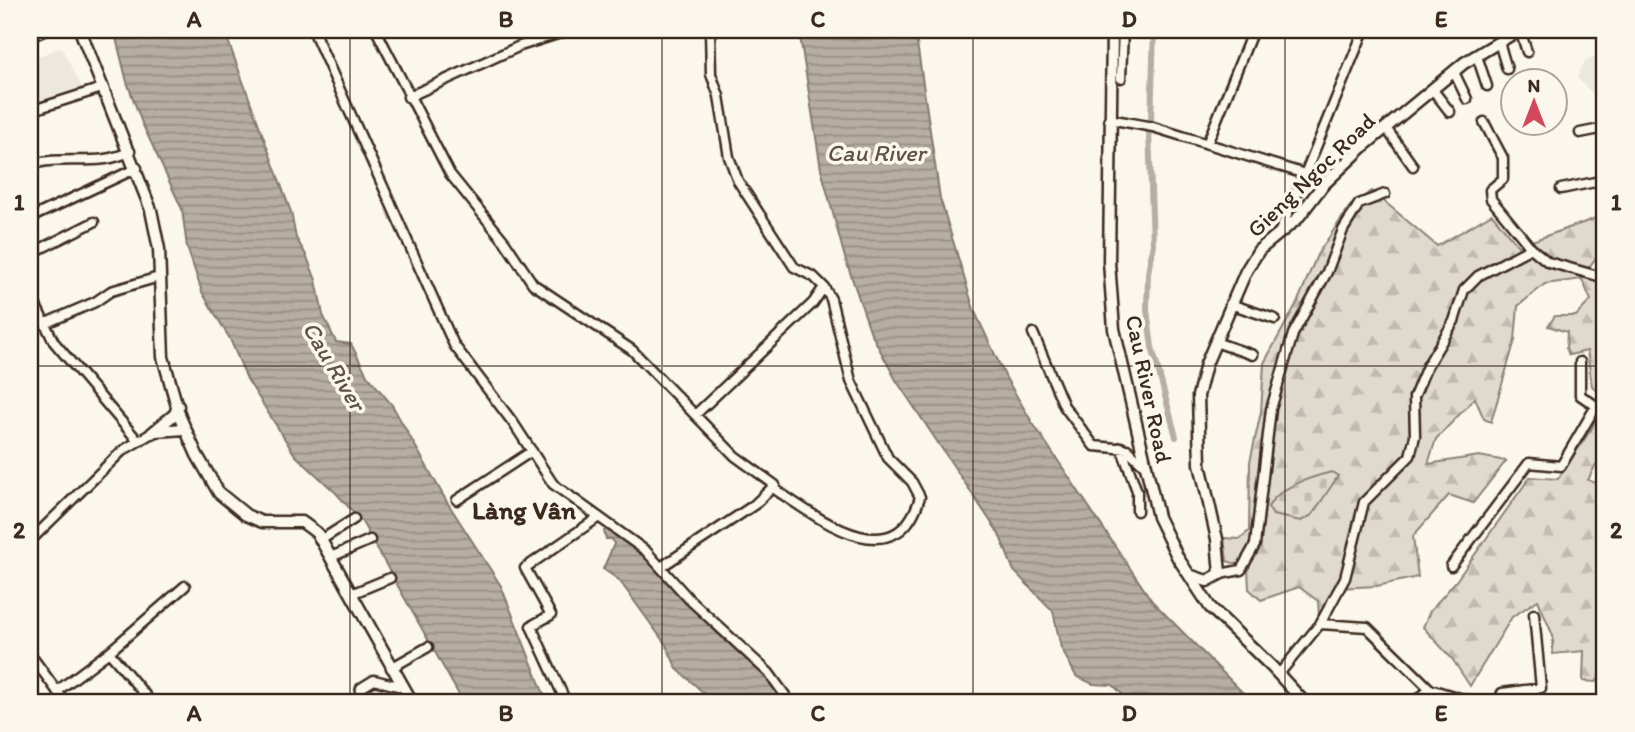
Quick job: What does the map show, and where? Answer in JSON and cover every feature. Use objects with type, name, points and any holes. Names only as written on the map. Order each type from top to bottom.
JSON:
[{"type":"main road","points":[[80,30],[137,168],[155,224],[163,358],[185,429],[209,480],[234,507],[255,521],[296,522],[310,527],[331,557],[412,702]]},
{"type":"main road","name":"Cau River Road","points":[[1112,30],[1109,262],[1114,329],[1158,517],[1189,575],[1210,607],[1304,702]]},
{"type":"main road","name":"Gieng Ngoc Road","points":[[1220,575],[1217,539],[1200,464],[1198,420],[1201,385],[1230,304],[1259,250],[1297,219],[1325,183],[1386,128],[1454,72],[1520,30]]},
{"type":"main road","points":[[152,433],[174,414],[178,406]]},
{"type":"main road","points":[[152,433],[185,429]]},
{"type":"main road","points":[[1189,575],[1206,581],[1220,575]]},
{"type":"street","points":[[30,37],[46,30]]},
{"type":"street","points":[[313,30],[454,345],[553,484],[646,551],[712,622],[769,673],[790,702]]},
{"type":"street","points":[[376,30],[408,97],[427,124],[450,174],[505,242],[533,284],[632,350],[735,456],[775,485],[774,488],[844,532],[878,539],[904,526],[915,513],[920,497],[912,482],[888,458],[851,381],[831,299],[814,277],[794,267],[738,181],[729,157],[719,96],[711,75],[710,30]]},
{"type":"street","points":[[408,97],[520,46],[570,30]]},
{"type":"street","points":[[1121,78],[1123,30]]},
{"type":"street","points":[[1207,144],[1254,30]]},
{"type":"street","points":[[1279,233],[1364,30]]},
{"type":"street","points":[[1520,30],[1527,52]]},
{"type":"street","points":[[1499,42],[1506,66]]},
{"type":"street","points":[[1477,56],[1487,86]]},
{"type":"street","points":[[1454,72],[1467,100]]},
{"type":"street","points":[[30,111],[102,88]]},
{"type":"street","points":[[1433,90],[1450,112]]},
{"type":"street","points":[[1110,119],[1153,127],[1305,174],[1325,183]]},
{"type":"street","points":[[1484,122],[1504,162],[1503,179],[1490,190],[1491,199],[1531,248],[1554,265],[1604,275]]},
{"type":"street","points":[[1386,128],[1413,166]]},
{"type":"street","points":[[1580,133],[1605,128]]},
{"type":"street","points":[[30,165],[43,161],[114,159],[130,151]]},
{"type":"street","points":[[30,218],[137,168]]},
{"type":"street","points":[[1561,189],[1605,180]]},
{"type":"street","points":[[1220,575],[1241,570],[1255,545],[1271,409],[1293,334],[1327,272],[1343,230],[1359,204],[1385,194]]},
{"type":"street","points":[[30,254],[94,222]]},
{"type":"street","points":[[1279,674],[1320,624],[1348,571],[1364,502],[1409,456],[1415,436],[1414,397],[1427,366],[1454,321],[1464,290],[1478,276],[1531,248]]},
{"type":"street","points":[[46,323],[83,308],[111,292],[159,277]]},
{"type":"street","points":[[695,415],[813,303],[824,287]]},
{"type":"street","points":[[30,294],[54,342],[138,442]]},
{"type":"street","points":[[1230,304],[1275,319]]},
{"type":"street","points":[[1032,333],[1057,394],[1094,446],[1128,449],[1146,467]]},
{"type":"street","points":[[1215,342],[1253,355]]},
{"type":"street","points":[[1580,362],[1580,395],[1605,412]]},
{"type":"street","points":[[1451,566],[1529,463],[1561,466],[1596,406]]},
{"type":"street","points":[[30,541],[122,451],[152,433]]},
{"type":"street","points":[[1121,447],[1137,491],[1137,511]]},
{"type":"street","points":[[457,500],[532,451]]},
{"type":"street","points":[[660,568],[754,505],[774,488]]},
{"type":"street","points":[[566,702],[531,626],[551,615],[525,568],[599,517]]},
{"type":"street","points":[[321,540],[354,519]]},
{"type":"street","points":[[331,557],[370,540]]},
{"type":"street","points":[[351,594],[390,578]]},
{"type":"street","points":[[57,691],[109,653],[185,586]]},
{"type":"street","points":[[1498,702],[1502,694],[1541,688],[1535,614]]},
{"type":"street","points":[[1320,624],[1367,627],[1430,689],[1447,698],[1473,702]]},
{"type":"street","points":[[391,668],[428,647]]},
{"type":"street","points":[[109,653],[150,702]]},
{"type":"street","points":[[30,654],[65,702]]},
{"type":"street","points":[[358,702],[362,688],[373,680],[402,687]]},
{"type":"street","points":[[1415,702],[1430,689]]},
{"type":"shaded area","points":[[61,47],[82,88],[30,105],[30,60]]},
{"type":"shaded area","points":[[1605,51],[1605,106],[1577,78],[1585,61]]},
{"type":"green space","points":[[1372,191],[1437,246],[1492,214],[1518,246],[1605,215],[1605,245],[1587,270],[1605,283],[1605,397],[1592,386],[1587,351],[1569,355],[1566,348],[1567,332],[1548,326],[1555,316],[1576,316],[1591,300],[1582,279],[1545,284],[1518,306],[1515,340],[1491,422],[1484,419],[1475,398],[1436,439],[1428,464],[1479,456],[1506,461],[1473,503],[1449,495],[1413,536],[1418,577],[1377,586],[1338,588],[1319,617],[1318,601],[1299,587],[1261,600],[1249,589],[1248,568],[1227,561],[1224,538],[1239,539],[1249,531],[1250,462],[1261,412],[1264,363],[1298,301],[1317,255],[1350,206]]},
{"type":"green space","points":[[1605,397],[1605,462],[1596,464],[1588,480],[1601,485],[1605,480],[1595,495],[1605,503],[1605,669],[1596,682],[1583,681],[1584,651],[1553,654],[1553,636],[1538,600],[1512,617],[1470,686],[1453,660],[1423,627],[1430,611],[1456,581],[1530,477],[1558,479],[1592,428]]},
{"type":"green space","points":[[1332,472],[1338,476],[1312,515],[1301,521],[1273,515],[1268,507],[1287,488]]},
{"type":"water","name":"Cau River","points":[[114,30],[224,30],[291,212],[296,238],[316,280],[323,315],[336,342],[351,344],[367,375],[392,405],[447,502],[501,586],[547,702],[463,702],[362,522],[336,493],[295,455],[247,379],[230,339],[202,292],[187,247],[182,209],[142,123],[127,82]]},
{"type":"water","name":"Cau River","points":[[799,30],[915,30],[940,198],[974,310],[1006,378],[1032,422],[1152,601],[1252,702],[1130,702],[1113,685],[1093,684],[1076,676],[1061,648],[1053,611],[1014,571],[999,534],[896,380],[871,333],[845,258],[821,169]]},
{"type":"water","points":[[608,527],[642,552],[716,632],[761,672],[785,702],[709,702],[705,694],[677,669],[666,645],[619,580],[603,569],[614,544],[612,539],[606,539],[604,531]]},
{"type":"waterway","points":[[1151,121],[1154,30]]},
{"type":"waterway","points":[[1149,131],[1153,244],[1148,273],[1147,310],[1152,347],[1176,437]]},
{"type":"district","name":"Làng Vân","points":[[524,510]]}]
